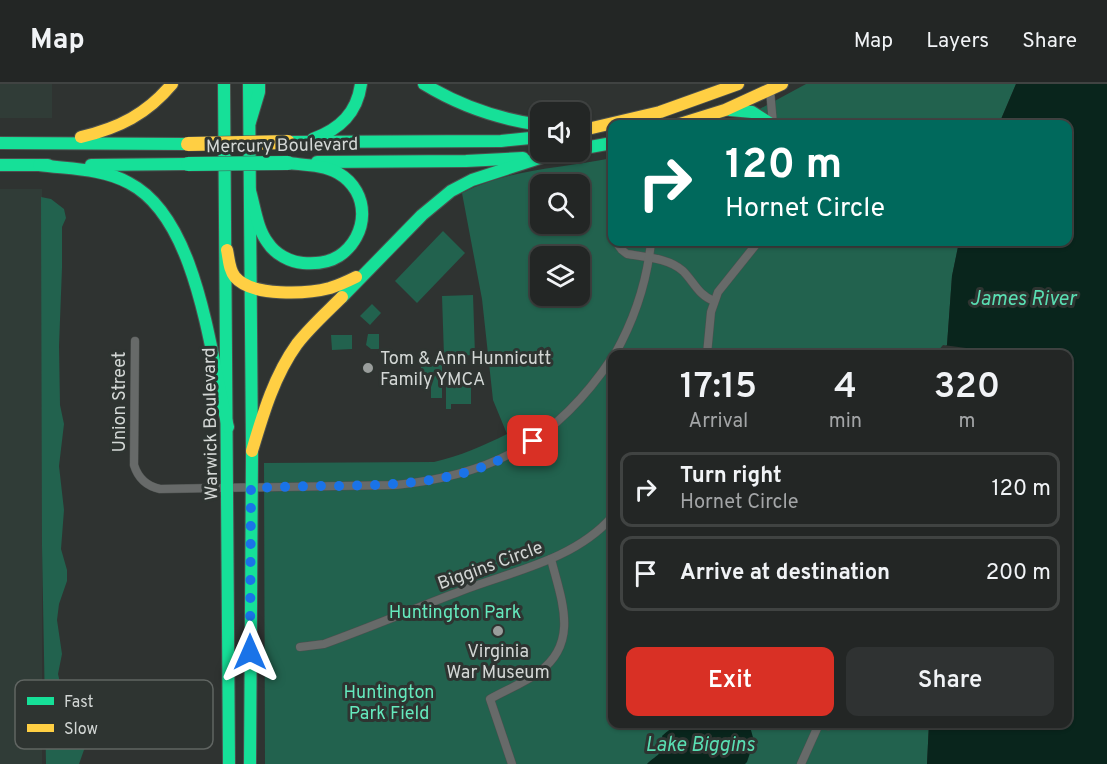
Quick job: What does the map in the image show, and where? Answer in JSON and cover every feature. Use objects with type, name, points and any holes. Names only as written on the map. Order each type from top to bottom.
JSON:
[{"type":"main road","points":[[0,143],[71,141],[101,133],[131,122],[148,110],[172,84]]},
{"type":"main road","name":"Warwick Boulevard","points":[[224,84],[230,764]]},
{"type":"main road","points":[[249,84],[252,451],[250,764]]},
{"type":"main road","points":[[250,122],[259,92],[259,84]]},
{"type":"main road","points":[[303,142],[330,133],[350,117],[357,106],[361,84]]},
{"type":"main road","points":[[424,84],[455,102],[480,112],[530,123]]},
{"type":"main road","points":[[627,120],[686,103],[738,84]]},
{"type":"main road","points":[[693,120],[725,110],[776,87]]},
{"type":"main road","points":[[725,110],[751,111],[766,120]]},
{"type":"main road","points":[[590,128],[608,125]]},
{"type":"main road","name":"Mercury Boulevard","points":[[71,141],[188,144],[501,141],[530,138]]},
{"type":"main road","points":[[590,147],[608,144]]},
{"type":"main road","name":"Mercury Boulevard","points":[[72,168],[492,160],[530,156]]},
{"type":"main road","points":[[252,451],[266,401],[285,362],[309,330],[422,214],[451,191],[472,180],[530,162]]},
{"type":"main road","points":[[250,191],[265,239],[280,255],[295,262],[311,264],[328,262],[345,253],[356,240],[362,225],[363,214],[358,193],[337,173],[288,163]]},
{"type":"main road","points":[[0,165],[39,165],[99,172],[130,183],[149,197],[169,218],[188,261],[213,349],[219,391],[228,427]]},
{"type":"main road","points":[[227,250],[231,271],[235,277],[251,288],[281,291],[324,289],[364,274]]},
{"type":"main road","points":[[229,630],[250,630]]},
{"type":"street","points":[[772,120],[776,87]]},
{"type":"street","points":[[619,246],[627,254],[675,266],[682,271],[697,291],[714,301]]},
{"type":"street","points":[[617,350],[629,326],[641,291],[650,246]]},
{"type":"street","points":[[708,350],[714,301],[722,285],[755,246]]},
{"type":"street","name":"Union Street","points":[[135,341],[134,465],[137,474],[147,485],[156,488],[229,488]]},
{"type":"street","points":[[229,488],[396,485],[445,478],[483,467],[525,446],[557,423],[584,398],[608,364]]},
{"type":"street","name":"Biggins Circle","points":[[300,647],[324,644],[500,576],[552,559],[593,537],[608,521]]},
{"type":"street","points":[[512,764],[490,699],[538,673],[550,663],[559,650],[565,630],[564,614],[552,559]]},
{"type":"street","points":[[801,764],[817,728]]},
{"type":"shaded area","points":[[0,84],[52,84],[52,118],[0,118]]},
{"type":"shaded area","points":[[0,189],[42,189],[42,680],[15,680],[15,749],[42,749],[42,764],[0,764]]},
{"type":"green space","points":[[806,84],[1016,84],[1001,120],[738,120]]},
{"type":"green space","name":"Huntington Park","points":[[608,159],[608,246],[958,246],[952,276],[947,345],[943,350],[608,350],[608,728],[929,728],[927,764],[265,764],[264,463],[434,462],[453,457],[507,434],[493,400],[482,299],[462,193],[517,174]]},
{"type":"green space","points":[[41,197],[51,199],[64,209],[66,218],[62,227],[59,346],[60,405],[64,424],[59,466],[64,510],[61,549],[67,570],[67,581],[59,604],[57,620],[62,654],[58,674],[59,680],[44,680]]},
{"type":"green space","points":[[443,231],[465,253],[417,303],[395,281]]},
{"type":"green space","points":[[473,295],[475,355],[444,356],[442,296]]},
{"type":"green space","points":[[372,304],[381,313],[370,325],[360,316]]},
{"type":"green space","points":[[368,334],[379,334],[379,349],[371,349],[366,345]]},
{"type":"green space","points":[[331,335],[352,335],[352,349],[332,350]]},
{"type":"green space","points":[[421,365],[442,365],[442,398],[431,398],[431,384],[421,384]]},
{"type":"green space","points":[[446,385],[471,385],[471,404],[451,404],[451,409],[446,409]]},
{"type":"green space","points":[[46,749],[84,749],[79,764],[46,764]]},
{"type":"water","name":"James River","points":[[1016,84],[1107,84],[1107,764],[927,764],[929,728],[1072,728],[1072,350],[943,350],[947,345],[952,276],[958,246],[1072,246],[1072,120],[1001,120]]},
{"type":"water","name":"Lake Biggins","points":[[671,728],[750,728],[754,741],[745,764],[647,764],[663,749],[662,736]]},
{"type":"pier","points":[[943,345],[975,350],[939,350]]},
{"type":"traffic: fast","points":[[224,84],[229,764]]},
{"type":"traffic: fast","points":[[249,84],[252,451],[250,764]]},
{"type":"traffic: fast","points":[[250,122],[259,92],[259,84]]},
{"type":"traffic: fast","points":[[313,139],[346,119],[356,103],[361,84]]},
{"type":"traffic: fast","points":[[424,84],[451,99],[480,110],[530,123]]},
{"type":"traffic: fast","points":[[730,110],[752,112],[765,120]]},
{"type":"traffic: fast","points":[[288,142],[501,141],[530,138]]},
{"type":"traffic: fast","points":[[0,143],[188,144]]},
{"type":"traffic: fast","points":[[590,147],[608,144]]},
{"type":"traffic: fast","points":[[317,162],[466,161],[523,158]]},
{"type":"traffic: fast","points":[[342,297],[422,215],[451,191],[472,180],[530,161]]},
{"type":"traffic: fast","points":[[250,191],[261,231],[271,247],[283,257],[298,262],[317,263],[339,256],[349,247],[361,226],[361,202],[356,191],[349,181],[332,170],[288,163]]},
{"type":"traffic: fast","points":[[188,164],[288,163]]},
{"type":"traffic: fast","points":[[91,165],[188,164]]},
{"type":"traffic: fast","points":[[0,165],[48,165]]},
{"type":"traffic: fast","points":[[39,165],[108,174],[129,183],[153,201],[171,226],[198,292],[228,427]]},
{"type":"traffic: slow","points":[[81,137],[108,129],[142,112],[172,84]]},
{"type":"traffic: slow","points":[[626,120],[660,112],[738,84]]},
{"type":"traffic: slow","points":[[693,120],[725,110],[782,84]]},
{"type":"traffic: slow","points":[[590,128],[608,124]]},
{"type":"traffic: slow","points":[[188,144],[288,142]]},
{"type":"traffic: slow","points":[[227,250],[230,268],[235,277],[254,288],[266,291],[320,290],[356,277]]},
{"type":"traffic: slow","points":[[252,451],[270,396],[289,356],[307,332],[342,297]]},
{"type":"place","name":"Tom & Ann Hunnicutt Family YMCA","points":[[368,368]]},
{"type":"place","name":"Virginia War Museum","points":[[498,631]]},
{"type":"route","points":[[250,652],[251,488],[396,485],[426,482],[483,467],[533,441]]},
{"type":"park label","name":"Huntington Park Field","points":[[389,702]]}]
